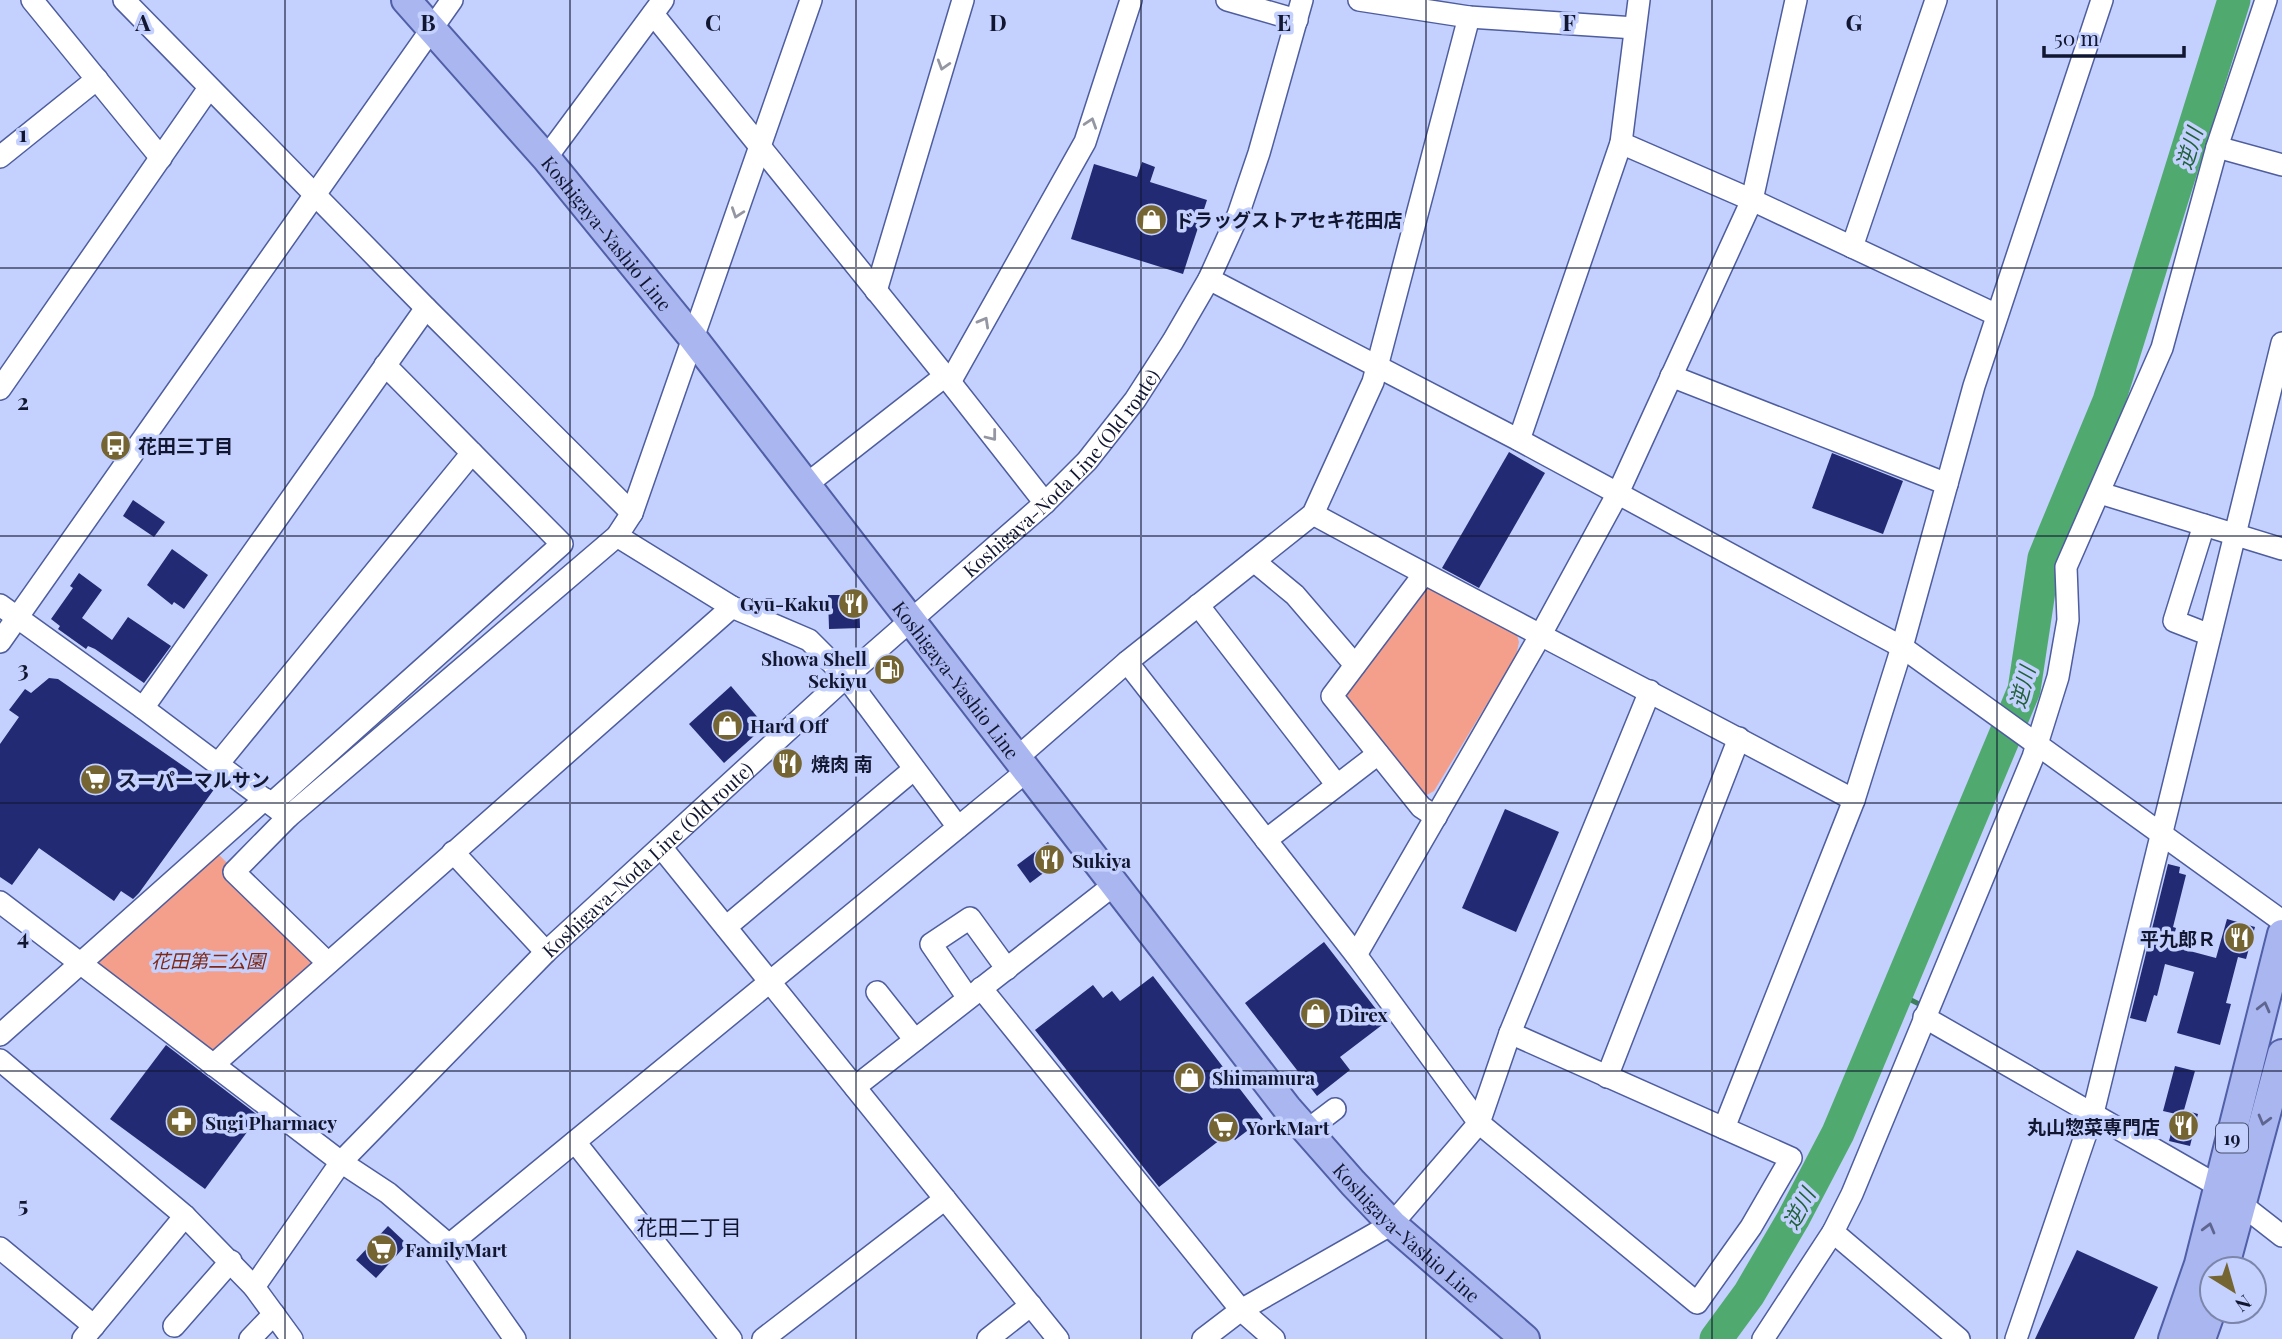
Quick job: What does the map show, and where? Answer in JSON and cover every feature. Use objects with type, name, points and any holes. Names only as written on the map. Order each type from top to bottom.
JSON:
[{"type":"main road","name":"Koshigaya-Yashio Line","points":[[406,0],[546,158],[694,338],[1306,1131],[1392,1224],[1525,1339]]},
{"type":"main road","name":"19","points":[[2173,1339],[2199,1264],[2220,1187],[2282,934]]},
{"type":"main road","name":"19","points":[[2228,1255],[2282,1054]]},
{"type":"street","points":[[32,0],[161,158]]},
{"type":"street","points":[[0,642],[8,611],[315,195],[452,0]]},
{"type":"street","points":[[0,1035],[81,964],[275,807],[617,536],[632,513],[811,0]]},
{"type":"street","points":[[876,291],[963,0]]},
{"type":"street","points":[[807,484],[948,379],[1085,142],[1131,0]]},
{"type":"street","points":[[1227,0],[1299,10]]},
{"type":"street","points":[[1359,0],[1469,17],[1635,28]]},
{"type":"street","points":[[1519,440],[1621,143],[1639,0]]},
{"type":"street","points":[[1356,955],[1540,636],[1618,493],[1752,200],[1796,0]]},
{"type":"street","points":[[1852,247],[1936,0]]},
{"type":"street","points":[[1724,1128],[1854,800],[1902,648],[1974,386],[2102,0]]},
{"type":"street","points":[[1763,1339],[1833,1232],[1852,1194],[2058,677],[2068,620],[2066,568],[2162,348],[2217,147],[2266,0]]},
{"type":"street","points":[[130,2],[209,88],[632,513]]},
{"type":"street","points":[[546,158],[658,7],[760,148],[1045,503]]},
{"type":"street","name":"Koshigaya-Noda Line (Old route)","points":[[254,1287],[341,1162],[546,952],[846,677],[1045,503],[1087,461],[1135,400],[1209,279],[1238,215],[1299,10]]},
{"type":"street","points":[[449,1245],[958,827],[1127,662],[1313,514],[1373,382],[1469,17]]},
{"type":"street","points":[[0,157],[97,79]]},
{"type":"street","points":[[0,389],[209,88]]},
{"type":"street","points":[[1621,143],[1752,200],[1997,315]]},
{"type":"street","points":[[2217,147],[2282,165]]},
{"type":"street","points":[[1209,279],[1519,440],[1902,648],[2282,921]]},
{"type":"street","points":[[143,708],[426,308]]},
{"type":"street","points":[[2016,1339],[2093,1112],[2282,343]]},
{"type":"street","points":[[328,963],[234,872],[275,807],[562,544],[385,365]]},
{"type":"street","points":[[1671,376],[1947,484]]},
{"type":"street","points":[[218,764],[472,453]]},
{"type":"street","points":[[2100,493],[2282,549]]},
{"type":"street","points":[[1313,514],[1854,800]]},
{"type":"street","points":[[2203,525],[2174,621],[2210,635]]},
{"type":"street","points":[[617,536],[732,607],[809,640],[846,677],[958,827]]},
{"type":"street","points":[[1254,561],[1295,596],[1355,666]]},
{"type":"street","points":[[1424,574],[1332,696],[1421,807],[1436,817]]},
{"type":"street","points":[[1198,605],[1337,785]]},
{"type":"street","points":[[213,1065],[732,607]]},
{"type":"street","points":[[8,611],[275,807]]},
{"type":"street","points":[[1127,662],[1356,955],[1450,1099],[1697,1303],[1751,1227],[1791,1158],[1510,1032]]},
{"type":"street","points":[[1203,1339],[1241,1310],[1392,1224],[1479,1123],[1510,1032],[1650,691]]},
{"type":"street","points":[[1607,1077],[1739,738]]},
{"type":"street","points":[[1266,840],[1378,754]]},
{"type":"street","points":[[726,927],[914,769]]},
{"type":"street","points":[[661,848],[1058,1339]]},
{"type":"street","points":[[453,852],[546,952]]},
{"type":"street","points":[[855,1087],[1115,884]]},
{"type":"street","points":[[0,902],[341,1162],[388,1193],[449,1245],[515,1339]]},
{"type":"street","points":[[1007,969],[970,918],[931,944],[1241,1310],[1275,1339]]},
{"type":"street","points":[[877,992],[915,1040]]},
{"type":"street","points":[[1924,1017],[2220,1187]]},
{"type":"street","points":[[0,1060],[185,1216],[254,1287],[292,1339]]},
{"type":"street","points":[[1306,1131],[1335,1109]]},
{"type":"street","points":[[575,1142],[731,1339]]},
{"type":"street","points":[[764,1339],[945,1199]]},
{"type":"street","points":[[2241,1204],[2282,1236]]},
{"type":"street","points":[[0,1248],[89,1332],[185,1216]]},
{"type":"street","points":[[1833,1232],[1959,1339]]},
{"type":"street","points":[[174,1326],[231,1261]]},
{"type":"street","points":[[988,1339],[1031,1305]]},
{"type":"street","points":[[250,1339],[274,1314]]},
{"type":"green space","points":[[1430,588],[1516,632],[1519,642],[1516,656],[1434,791],[1425,796],[1348,701],[1347,694],[1423,591]]},
{"type":"green space","name":"花田第二公園","points":[[211,847],[328,963],[213,1065],[81,964]]},
{"type":"building","points":[[1142,162],[1155,167],[1150,182],[1207,200],[1183,274],[1071,239],[1094,164],[1137,177]]},
{"type":"building","points":[[1509,452],[1545,473],[1479,588],[1442,568]]},
{"type":"building","points":[[1832,453],[1903,481],[1883,534],[1812,508]]},
{"type":"building","points":[[133,500],[165,522],[154,537],[123,516]]},
{"type":"building","points":[[172,549],[208,575],[184,609],[174,602],[172,605],[147,585]]},
{"type":"building","points":[[79,573],[102,590],[82,618],[112,640],[128,617],[171,646],[144,683],[95,649],[88,646],[86,649],[58,629],[60,626],[51,619],[73,588],[70,586]]},
{"type":"building","points":[[828,595],[859,595],[860,628],[829,629]]},
{"type":"building","points":[[49,678],[58,679],[215,788],[133,899],[121,891],[114,901],[39,848],[12,885],[0,877],[0,744],[19,717],[9,710],[25,689],[31,693]]},
{"type":"building","points":[[731,686],[765,726],[724,763],[689,724]]},
{"type":"building","points":[[1505,809],[1559,832],[1516,932],[1462,908]]},
{"type":"building","points":[[1048,842],[1061,860],[1030,883],[1017,865]]},
{"type":"building","points":[[2168,864],[2180,867],[2179,873],[2186,875],[2171,946],[2216,958],[2227,919],[2255,927],[2246,959],[2238,957],[2226,1003],[2231,1004],[2220,1045],[2177,1033],[2194,972],[2165,964],[2157,996],[2154,995],[2146,1022],[2130,1018]]},
{"type":"building","points":[[1324,942],[1386,1022],[1340,1057],[1350,1070],[1317,1096],[1245,1003]]},
{"type":"building","points":[[1153,976],[1263,1119],[1235,1140],[1229,1133],[1159,1187],[1035,1030],[1093,985],[1103,998],[1112,991],[1120,1001]]},
{"type":"building","points":[[166,1045],[259,1116],[205,1189],[110,1119]]},
{"type":"building","points":[[2175,1066],[2195,1071],[2184,1110],[2198,1114],[2190,1146],[2169,1141],[2176,1114],[2163,1111]]},
{"type":"building","points":[[388,1226],[407,1244],[376,1278],[356,1260]]},
{"type":"building","points":[[2077,1250],[2158,1287],[2134,1339],[2035,1339]]},
{"type":"waterway","name":"逆川","points":[[1716,1339],[1749,1294],[1793,1219],[1838,1133],[2024,690],[2044,558],[2109,401],[2234,0]]},
{"type":"waterway","points":[[1897,993],[1919,1004]]},
{"type":"place","name":"ドラッグストアセキ花田店","points":[[1152,219]]},
{"type":"place","name":"花田三丁目","points":[[115,445]]},
{"type":"place","name":"Gyū-Kaku","points":[[853,603]]},
{"type":"place","name":"Showa Shell Sekiyu","points":[[890,669]]},
{"type":"place","name":"Hard Off","points":[[727,725]]},
{"type":"place","name":"焼肉 南","points":[[788,763]]},
{"type":"place","name":"スーパーマルサン","points":[[95,779]]},
{"type":"place","name":"Sukiya","points":[[1049,860]]},
{"type":"place","name":"平九郎Ｒ","points":[[2239,938]]},
{"type":"place","name":"Direx","points":[[1316,1014]]},
{"type":"place","name":"Shimamura","points":[[1189,1077]]},
{"type":"place","name":"Sugi Pharmacy","points":[[182,1122]]},
{"type":"place","name":"丸山惣菜専門店","points":[[2183,1126]]},
{"type":"place","name":"YorkMart","points":[[1223,1127]]},
{"type":"place","name":"FamilyMart","points":[[382,1249]]},
{"type":"district","name":"花田二丁目","points":[[689,1226]]}]
